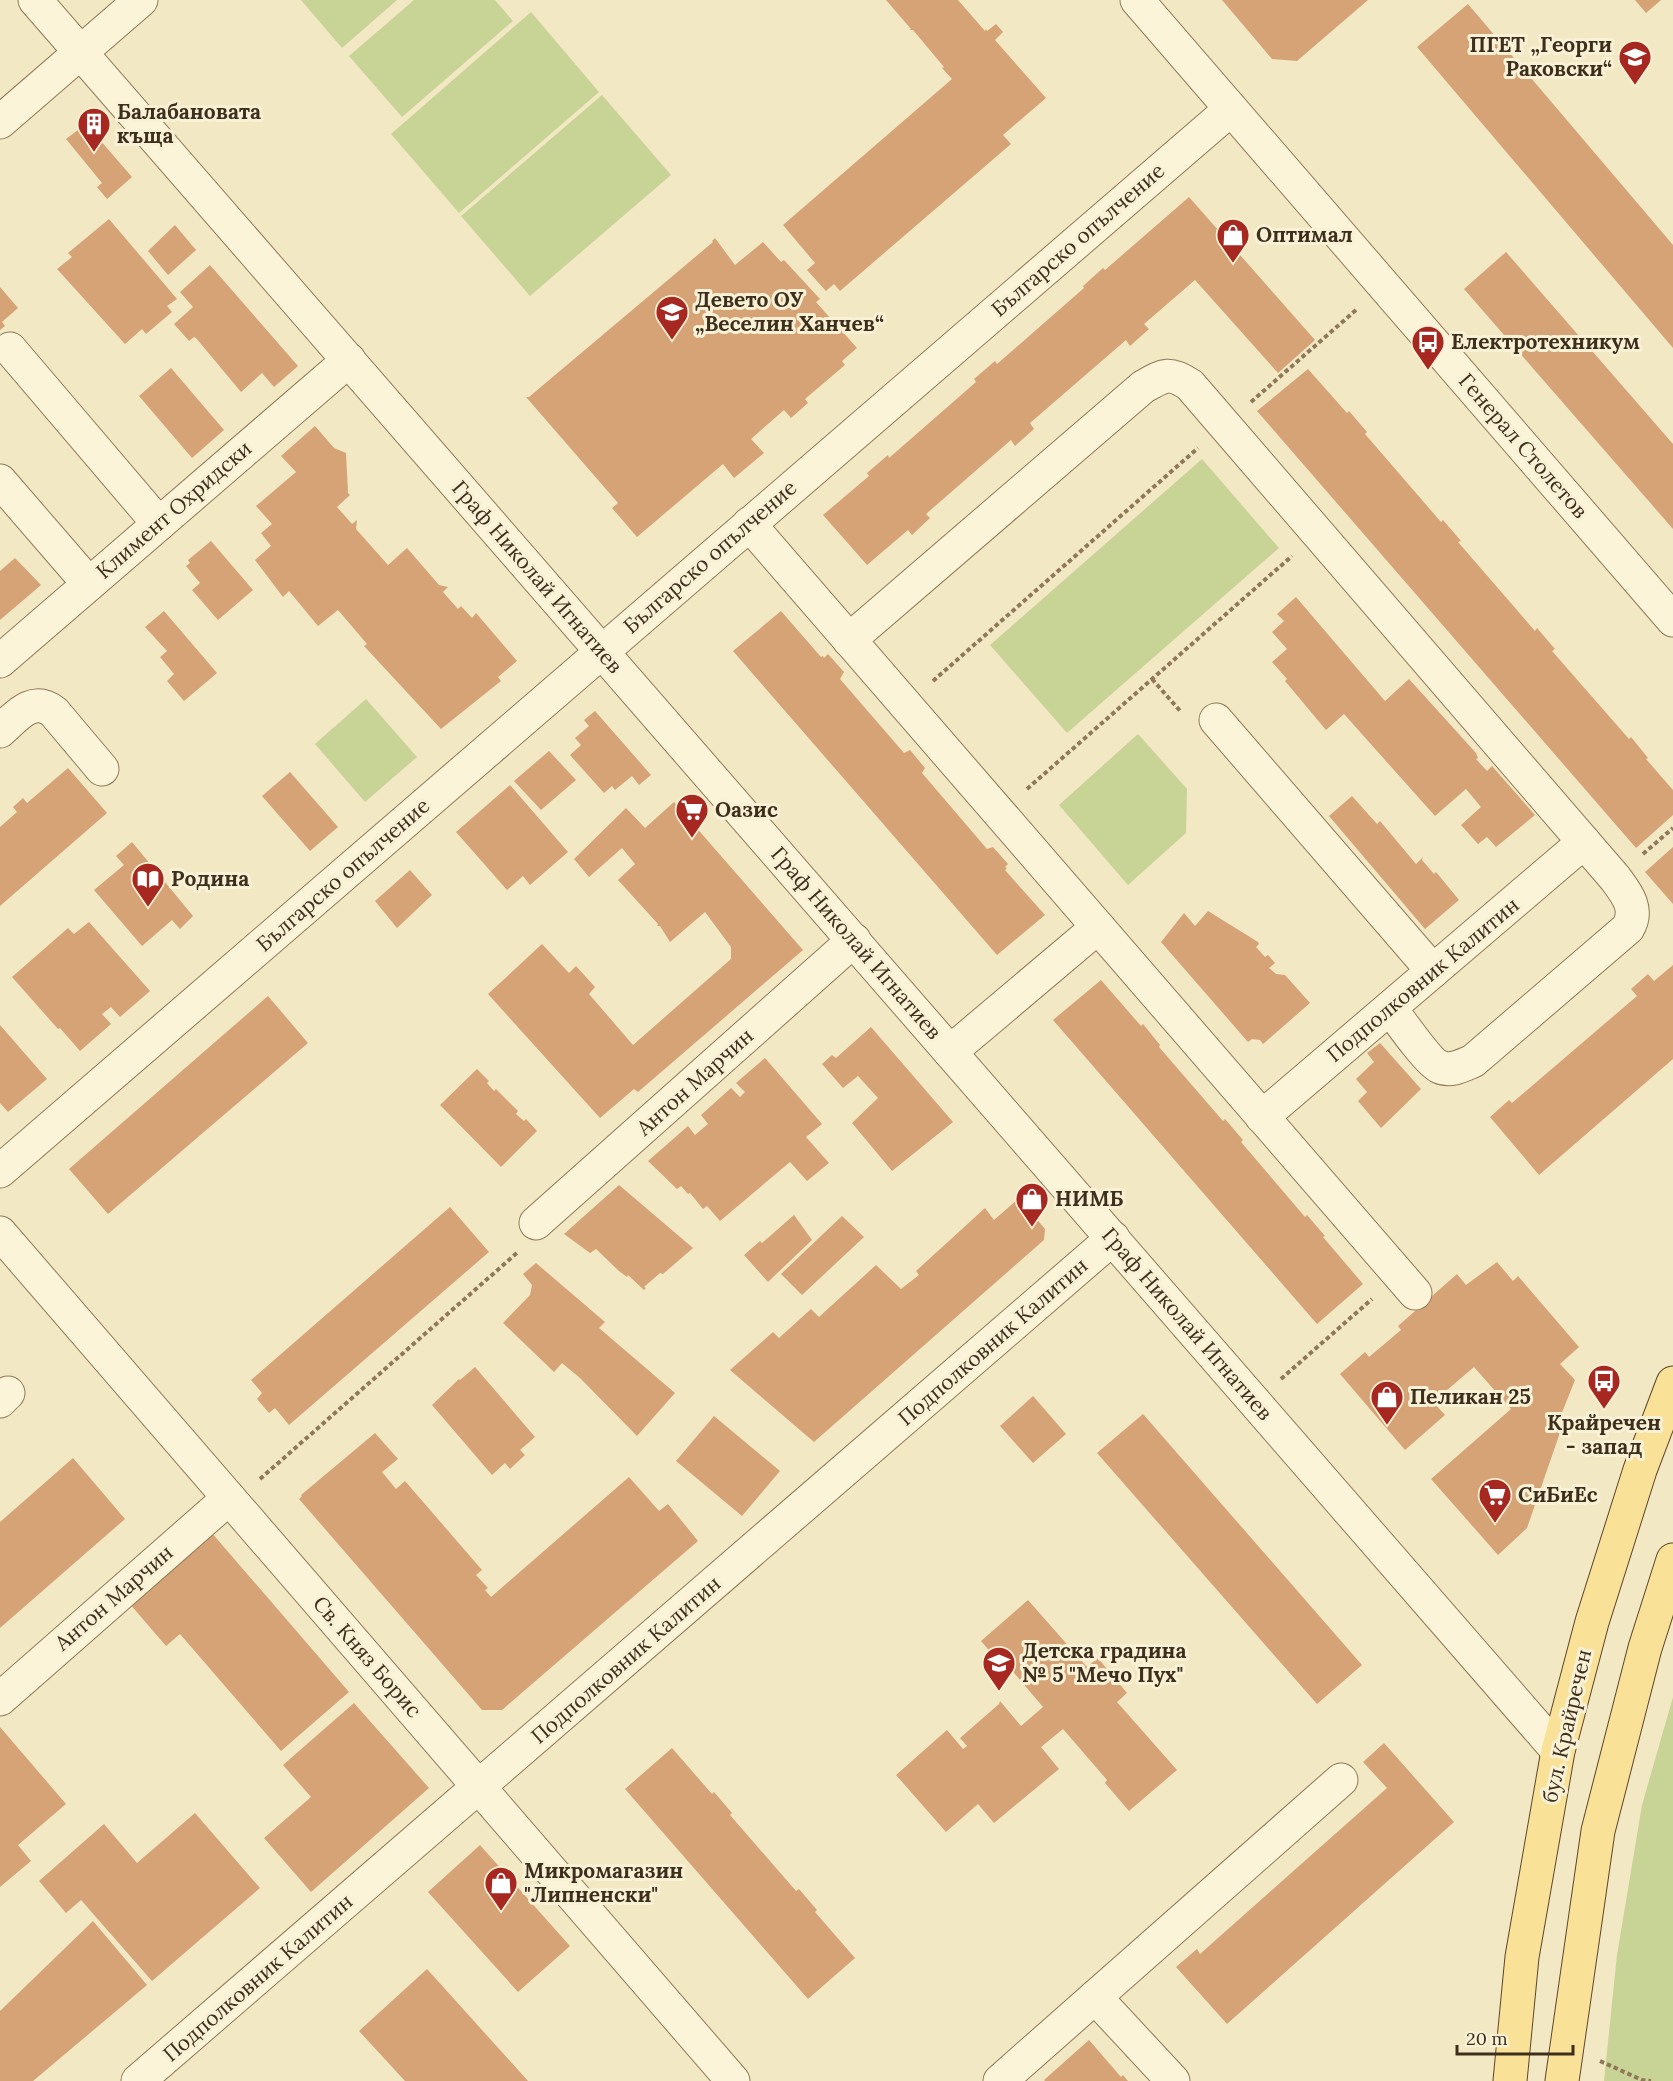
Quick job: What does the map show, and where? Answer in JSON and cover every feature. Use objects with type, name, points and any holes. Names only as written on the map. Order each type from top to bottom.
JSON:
[{"type":"main road","name":"бул. Крайречен","points":[[1510,2081],[1522,1957],[1558,1751],[1592,1622],[1640,1470],[1673,1383]]},
{"type":"main road","points":[[1563,2069],[1598,1831],[1645,1648],[1673,1560]]},
{"type":"street","name":"Граф Николай Игнатиев","points":[[35,0],[1558,1751]]},
{"type":"street","points":[[0,122],[141,0]]},
{"type":"street","name":"Генерал Столетов","points":[[1137,0],[1673,620]]},
{"type":"street","name":"Българско опълчение","points":[[0,1171],[1231,109]]},
{"type":"street","points":[[10,349],[159,524]]},
{"type":"street","name":"Климент Охридски","points":[[0,661],[349,360]]},
{"type":"street","points":[[849,640],[1143,387],[1170,375],[1180,378],[1190,385],[1584,842],[1622,888],[1634,910],[1628,928],[1473,1061],[1448,1069],[1434,1064],[1390,1008]]},
{"type":"street","points":[[0,481],[89,584]]},
{"type":"street","points":[[749,524],[1407,1284]]},
{"type":"street","points":[[0,731],[25,710],[38,705],[46,706],[54,712],[102,769]]},
{"type":"street","points":[[1216,720],[1433,971]]},
{"type":"street","name":"Подполковник Калитин","points":[[1262,1117],[1584,842]]},
{"type":"street","points":[[950,1052],[1098,927]]},
{"type":"street","name":"Антон Марчин","points":[[536,1222],[854,940]]},
{"type":"street","name":"Св. Княз Борис","points":[[0,1233],[734,2081]]},
{"type":"street","name":"Подполковник Калитин","points":[[159,2075],[479,1786],[1113,1238]]},
{"type":"street","name":"Антон Марчин","points":[[0,1699],[229,1498]]},
{"type":"street","points":[[1000,2081],[1341,1780]]},
{"type":"street","points":[[1095,1996],[1173,2081]]},
{"type":"path","points":[[905,705],[1358,309]]},
{"type":"path","points":[[999,813],[1318,533]]},
{"type":"path","points":[[229,1498],[257,1481],[533,1239],[536,1222]]},
{"type":"path","points":[[1277,1382],[1407,1284]]},
{"type":"path","points":[[1563,2069],[1603,2061],[1642,2080],[1651,2081]]},
{"type":"green space","points":[[301,0],[397,0],[342,48]]},
{"type":"green space","points":[[414,0],[495,0],[513,21],[402,117],[349,56]]},
{"type":"green space","points":[[531,12],[599,92],[459,213],[391,134]]},
{"type":"green space","points":[[602,95],[671,175],[530,296],[461,216]]},
{"type":"green space","points":[[1202,459],[1279,548],[1067,733],[990,645]]},
{"type":"green space","points":[[366,699],[417,757],[365,802],[315,744]]},
{"type":"green space","points":[[1138,734],[1187,789],[1186,833],[1128,885],[1059,805]]},
{"type":"green space","points":[[1673,1697],[1673,2081],[1604,2081],[1617,1955],[1642,1805]]},
{"type":"building","points":[[886,0],[958,0],[985,31],[996,24],[1003,32],[995,40],[1046,98],[1003,135],[1011,144],[840,291],[834,284],[826,291],[807,270],[815,263],[783,225],[952,79]]},
{"type":"building","points":[[1222,0],[1368,0],[1297,61],[1272,59]]},
{"type":"building","points":[[1635,0],[1661,0],[1646,13]]},
{"type":"building","points":[[1468,4],[1673,245],[1673,348],[1417,47]]},
{"type":"building","name":"Балабановата къща","points":[[86,124],[132,177],[107,199],[97,187],[102,183],[66,139]]},
{"type":"building","points":[[1189,197],[1315,340],[1278,373],[1195,280],[1144,324],[1149,329],[1130,346],[1126,340],[1030,423],[1034,429],[1015,446],[1011,440],[926,514],[930,518],[912,535],[908,530],[867,565],[823,515],[869,476],[867,473],[888,455],[889,458],[976,382],[974,379],[995,361],[997,364],[1084,288],[1083,286],[1103,268],[1105,270]]},
{"type":"building","points":[[109,219],[177,299],[167,306],[172,312],[146,334],[142,329],[125,344],[57,269],[72,257],[68,253]]},
{"type":"building","points":[[175,225],[196,250],[168,275],[148,251]]},
{"type":"building","points":[[715,238],[735,265],[763,242],[781,262],[784,260],[820,299],[816,302],[857,348],[842,361],[845,365],[805,399],[808,403],[791,418],[784,410],[751,439],[764,453],[734,478],[723,464],[637,537],[612,508],[618,503],[526,397],[529,397]]},
{"type":"building","points":[[1506,252],[1673,444],[1673,529],[1464,289]]},
{"type":"building","points":[[210,265],[298,366],[274,387],[262,373],[241,392],[196,338],[189,341],[174,324],[193,307],[180,292]]},
{"type":"building","points":[[0,287],[18,308],[2,322],[5,326],[0,330]]},
{"type":"building","points":[[171,368],[224,430],[192,458],[139,396]]},
{"type":"building","points":[[1308,369],[1347,413],[1349,411],[1367,432],[1365,434],[1441,522],[1443,520],[1461,541],[1458,542],[1535,631],[1537,628],[1555,649],[1552,651],[1629,739],[1631,737],[1648,758],[1646,759],[1673,790],[1673,815],[1636,848],[1257,411]]},
{"type":"building","points":[[315,426],[334,448],[346,453],[348,493],[350,495],[337,507],[352,524],[357,520],[356,529],[388,565],[407,548],[439,585],[448,587],[443,592],[458,609],[461,606],[472,618],[476,613],[517,661],[498,677],[501,681],[441,729],[364,646],[367,644],[338,610],[318,626],[289,591],[283,597],[255,560],[271,546],[261,533],[272,524],[256,506],[296,472],[281,456]]},
{"type":"building","points":[[211,541],[253,590],[218,620],[192,590],[200,583],[186,566],[190,563],[188,560]]},
{"type":"building","points":[[15,558],[41,585],[0,620],[0,571]]},
{"type":"building","points":[[1296,597],[1385,701],[1409,679],[1476,753],[1478,758],[1476,759],[1487,771],[1492,766],[1535,815],[1496,847],[1487,837],[1478,844],[1461,825],[1481,807],[1466,789],[1435,816],[1344,714],[1326,730],[1272,662],[1287,649],[1272,632],[1284,621],[1277,614]]},
{"type":"building","points":[[164,611],[217,673],[184,701],[167,681],[174,674],[160,657],[167,651],[145,627]]},
{"type":"building","points":[[781,611],[821,657],[824,658],[828,654],[844,672],[840,679],[904,753],[910,750],[925,768],[922,773],[987,849],[993,847],[1008,864],[1005,870],[1045,915],[997,955],[733,651]]},
{"type":"building","points":[[595,711],[651,775],[639,785],[632,776],[615,790],[612,786],[604,793],[570,755],[581,745],[575,738],[589,726],[584,720]]},
{"type":"building","points":[[549,751],[576,780],[541,810],[514,781]]},
{"type":"building","points":[[68,768],[107,813],[0,906],[0,827],[17,812],[13,807],[23,798],[27,803]]},
{"type":"building","points":[[290,772],[338,827],[310,851],[262,796]]},
{"type":"building","points":[[510,785],[568,852],[530,885],[523,876],[507,890],[456,832]]},
{"type":"building","points":[[1352,796],[1377,824],[1380,821],[1416,864],[1423,857],[1422,860],[1434,874],[1436,872],[1459,900],[1425,929],[1329,816]]},
{"type":"building","points":[[674,802],[803,950],[638,1092],[634,1089],[600,1118],[488,994],[542,944],[569,973],[576,966],[595,987],[589,994],[633,1045],[731,959],[731,947],[705,912],[670,942],[660,926],[657,926],[658,924],[618,880],[635,864],[622,848],[589,877],[574,859],[626,808],[645,828]]},
{"type":"building","points":[[132,842],[193,916],[180,929],[172,920],[142,946],[94,890],[124,865],[116,856]]},
{"type":"building","points":[[1673,847],[1673,904],[1645,872]]},
{"type":"building","points":[[410,870],[432,895],[397,928],[375,901]]},
{"type":"building","points":[[1208,911],[1258,942],[1256,947],[1265,957],[1268,955],[1275,963],[1269,968],[1276,974],[1285,975],[1310,1003],[1263,1044],[1260,1040],[1252,1039],[1248,1042],[1161,942],[1184,913],[1195,926]]},
{"type":"building","points":[[89,922],[150,991],[120,1017],[111,1007],[102,1014],[111,1024],[80,1051],[12,977],[68,928],[74,934]]},
{"type":"building","points":[[1673,965],[1673,1059],[1539,1175],[1490,1117],[1509,1100],[1512,1103],[1637,996],[1631,989],[1648,974],[1654,981]]},
{"type":"building","points":[[1101,980],[1141,1026],[1143,1024],[1160,1045],[1159,1047],[1223,1121],[1225,1119],[1243,1140],[1241,1142],[1305,1217],[1307,1215],[1363,1284],[1317,1324],[1053,1020]]},
{"type":"building","points":[[268,996],[308,1043],[108,1214],[69,1169]]},
{"type":"building","points":[[0,1025],[47,1079],[8,1112],[0,1103]]},
{"type":"building","points":[[871,1027],[953,1122],[892,1171],[852,1123],[878,1098],[858,1076],[843,1088],[822,1064],[832,1055],[836,1058]]},
{"type":"building","points":[[1380,1043],[1421,1089],[1381,1128],[1358,1101],[1367,1092],[1356,1079],[1374,1062],[1367,1053]]},
{"type":"building","points":[[765,1058],[822,1124],[806,1137],[829,1163],[807,1181],[790,1162],[720,1221],[707,1206],[703,1209],[690,1193],[688,1194],[681,1186],[677,1189],[648,1161],[688,1126],[695,1135],[708,1124],[701,1115],[731,1088],[740,1097],[745,1092],[736,1083]]},
{"type":"building","points":[[477,1069],[489,1081],[487,1083],[494,1091],[496,1089],[518,1111],[516,1114],[524,1121],[526,1119],[537,1131],[501,1167],[440,1105]]},
{"type":"building","points":[[619,1185],[693,1248],[663,1274],[660,1273],[644,1287],[646,1288],[644,1290],[596,1249],[590,1253],[564,1234]]},
{"type":"building","points":[[1019,1198],[1045,1229],[1044,1240],[814,1442],[730,1370],[773,1332],[779,1338],[811,1309],[819,1317],[876,1265],[901,1289],[919,1275],[916,1271],[985,1208],[994,1220]]},
{"type":"building","points":[[450,1207],[489,1252],[289,1425],[275,1408],[269,1413],[257,1399],[262,1393],[251,1380]]},
{"type":"building","points":[[794,1215],[812,1240],[768,1282],[744,1255],[760,1241],[762,1243]]},
{"type":"building","points":[[842,1216],[864,1237],[802,1295],[781,1274]]},
{"type":"building","points":[[1497,1262],[1513,1281],[1518,1276],[1579,1347],[1560,1364],[1575,1380],[1559,1420],[1563,1424],[1527,1528],[1498,1555],[1431,1479],[1511,1409],[1474,1367],[1433,1402],[1445,1415],[1405,1450],[1340,1374],[1365,1352],[1369,1357],[1401,1330],[1398,1326],[1457,1274],[1466,1285]]},
{"type":"building","points":[[536,1263],[605,1322],[599,1328],[675,1393],[637,1436],[580,1378],[562,1363],[554,1372],[503,1323],[530,1295],[532,1285],[523,1274]]},
{"type":"building","points":[[475,1367],[535,1437],[520,1450],[525,1455],[510,1469],[505,1463],[492,1475],[432,1405]]},
{"type":"building","points":[[1033,1396],[1066,1434],[1033,1463],[1000,1426]]},
{"type":"building","points":[[1143,1414],[1362,1665],[1317,1704],[1097,1453]]},
{"type":"building","points":[[714,1416],[780,1471],[742,1516],[676,1461]]},
{"type":"building","points":[[375,1433],[398,1459],[382,1472],[396,1489],[405,1481],[482,1570],[476,1575],[488,1588],[485,1590],[491,1597],[629,1477],[659,1511],[668,1504],[698,1541],[502,1710],[482,1710],[299,1499]]},
{"type":"building","points":[[73,1458],[125,1519],[0,1628],[0,1522]]},
{"type":"building","points":[[211,1532],[349,1692],[281,1751],[180,1634],[166,1646],[129,1603]]},
{"type":"building","points":[[1028,1600],[1087,1667],[1098,1658],[1127,1693],[1117,1702],[1177,1770],[1129,1811],[1105,1783],[1107,1780],[1063,1729],[1041,1747],[1059,1769],[994,1823],[978,1804],[946,1832],[896,1775],[947,1730],[963,1749],[967,1746],[960,1738],[1000,1701],[1021,1726],[1043,1707],[1009,1667],[1005,1669],[981,1641]]},
{"type":"building","points":[[354,1703],[429,1788],[311,1892],[264,1838],[311,1797],[283,1765]]},
{"type":"building","points":[[0,1727],[66,1804],[18,1845],[31,1861],[0,1887]]},
{"type":"building","points":[[1384,1743],[1454,1822],[1227,2024],[1176,1967],[1197,1949],[1200,1954],[1387,1788],[1363,1762]]},
{"type":"building","points":[[672,1748],[712,1794],[714,1792],[732,1813],[730,1815],[796,1891],[799,1889],[817,1910],[815,1912],[855,1958],[808,1999],[625,1789]]},
{"type":"building","points":[[195,1813],[260,1888],[152,1981],[81,1900],[66,1913],[39,1881],[104,1824],[137,1863]]},
{"type":"building","points":[[480,1845],[570,1946],[518,1992],[428,1892]]},
{"type":"building","points":[[93,1921],[147,1985],[33,2081],[0,2081],[0,2011]]},
{"type":"building","points":[[427,1969],[528,2081],[405,2081],[359,2031]]},
{"type":"building","points":[[1089,2040],[1121,2077],[1123,2075],[1128,2081],[1044,2080]]},
{"type":"place","name":"ПГЕТ „Георги Раковски“","points":[[1635,86]]},
{"type":"place","name":"Балабановата къща","points":[[94,153]]},
{"type":"place","name":"Оптимал","points":[[1233,264]]},
{"type":"place","name":"Девето ОУ „Веселин Ханчев“","points":[[672,341]]},
{"type":"place","name":"Електротехникум","points":[[1428,371]]},
{"type":"place","name":"Оазис","points":[[692,839]]},
{"type":"place","name":"Родина","points":[[148,908]]},
{"type":"place","name":"НИМБ","points":[[1032,1228]]},
{"type":"place","name":"Крайречен - запад","points":[[1604,1410]]},
{"type":"place","name":"Пеликан 25","points":[[1387,1426]]},
{"type":"place","name":"СиБиЕс","points":[[1495,1524]]},
{"type":"place","name":"Детска градина № 5 \"Мечо Пух\"","points":[[999,1692]]},
{"type":"place","name":"Микромагазин \"Липненски\"","points":[[501,1912]]}]
